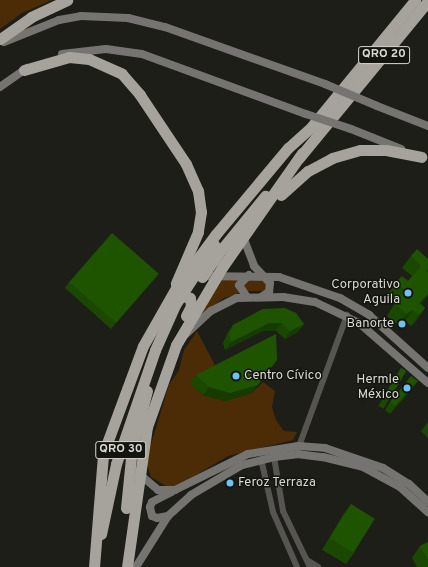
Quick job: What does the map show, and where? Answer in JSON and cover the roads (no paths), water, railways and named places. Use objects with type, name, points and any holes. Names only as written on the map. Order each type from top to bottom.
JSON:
[{"type":"highway","points":[[0,39],[31,17],[67,0]]},
{"type":"highway","name":"QRO 20","points":[[335,107],[415,0]]},
{"type":"highway","name":"QRO 20","points":[[335,107],[428,1]]},
{"type":"highway","points":[[24,70],[68,57],[89,59],[122,74],[140,95],[186,164],[198,191],[201,212],[198,232],[179,282]]},
{"type":"highway","name":"QRO 30","points":[[94,552],[116,464],[159,350],[217,248],[311,127],[335,107]]},
{"type":"highway","name":"QRO 30","points":[[217,248],[302,153],[335,107]]},
{"type":"highway","points":[[179,282],[216,234],[288,148],[311,127]]},
{"type":"highway","points":[[219,274],[246,242],[286,189],[308,171],[332,158],[360,150],[386,150],[424,158]]},
{"type":"highway","points":[[219,274],[302,153]]},
{"type":"highway","name":"QRO 30","points":[[127,551],[138,472],[147,427],[176,345],[219,274]]},
{"type":"highway","name":"QRO 30","points":[[94,567],[103,454],[143,346],[179,282]]},
{"type":"highway","points":[[147,427],[144,418],[146,410],[171,343],[192,302],[184,296],[162,311]]},
{"type":"highway","name":"QRO 30","points":[[127,567],[126,507],[132,448],[159,350]]},
{"type":"main road","points":[[0,44],[59,20],[81,16],[128,18],[165,27],[325,84],[428,126]]},
{"type":"main road","points":[[0,87],[24,70],[44,59],[84,49],[122,51],[174,65],[424,158]]},
{"type":"main road","points":[[246,242],[254,266],[264,276],[270,289],[261,298]]},
{"type":"main road","points":[[179,282],[219,274],[279,278],[354,304],[428,368]]},
{"type":"main road","points":[[247,297],[239,285],[249,275]]},
{"type":"main road","points":[[176,345],[211,311],[233,300],[247,297],[307,300],[347,315],[428,383]]},
{"type":"main road","points":[[168,516],[157,518],[152,516],[150,507],[177,489],[237,458],[325,448],[369,461],[409,484],[428,502]]},
{"type":"main road","points":[[136,567],[168,516],[204,485],[261,459],[274,457],[297,450],[363,467],[400,487],[428,512]]},
{"type":"main road","points":[[138,472],[158,490],[177,489]]},
{"type":"street","points":[[297,450],[347,315]]},
{"type":"street","points":[[274,457],[283,511],[310,567]]},
{"type":"street","points":[[261,459],[274,512],[297,567]]},
{"type":"street","points":[[307,560],[318,567]]},
{"type":"place","name":"Corporativo Aguila","points":[[408,293]]},
{"type":"place","name":"Banorte","points":[[402,324]]},
{"type":"place","name":"Centro Cívico","points":[[236,376]]},
{"type":"place","name":"Hermle México","points":[[407,388]]},
{"type":"place","name":"Feroz Terraza","points":[[230,483]]}]
